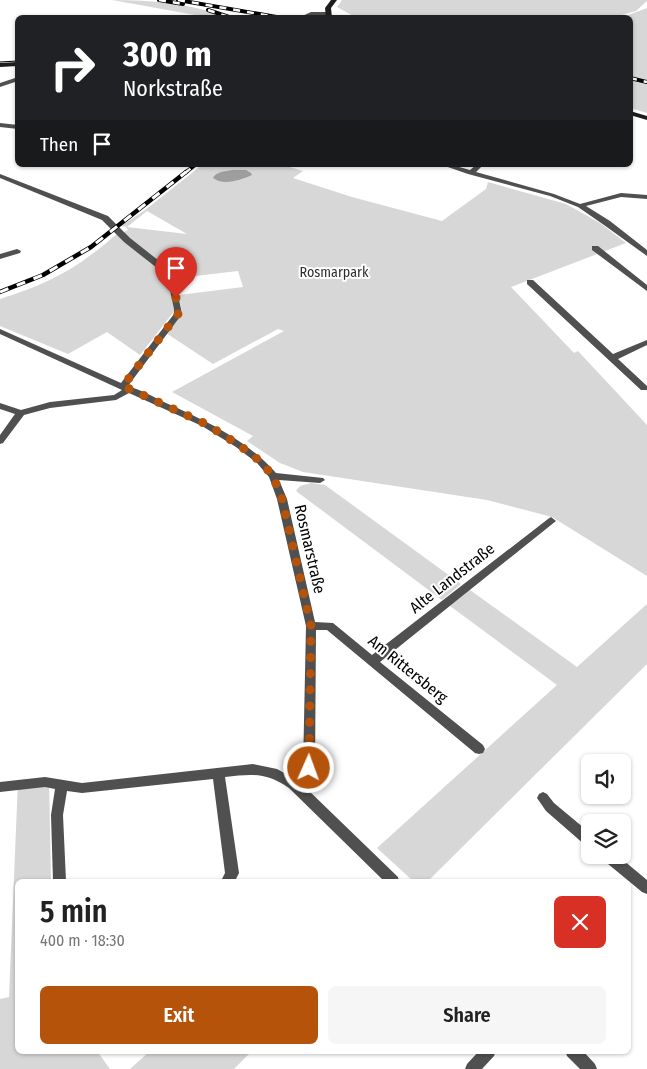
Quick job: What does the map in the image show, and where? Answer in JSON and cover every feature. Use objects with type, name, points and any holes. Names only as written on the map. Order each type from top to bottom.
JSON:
[{"type":"main road","points":[[328,15],[328,8],[334,0]]},
{"type":"main road","points":[[0,64],[15,64]]},
{"type":"main road","points":[[633,114],[647,118]]},
{"type":"street","points":[[0,86],[15,80]]},
{"type":"street","points":[[0,126],[15,127]]},
{"type":"street","points":[[451,167],[552,195],[580,206],[607,222],[647,254]]},
{"type":"street","points":[[470,173],[478,167]]},
{"type":"street","points":[[0,176],[102,216],[171,277],[178,309],[178,314],[126,388],[116,397],[50,405],[21,413],[0,406]]},
{"type":"street","points":[[580,206],[619,195],[636,195],[647,198]]},
{"type":"street","points":[[595,248],[647,289]]},
{"type":"street","points":[[0,257],[17,251]]},
{"type":"street","points":[[530,282],[644,388]]},
{"type":"street","name":"Rosmarstraße","points":[[0,331],[206,424],[260,461],[273,476],[282,499],[311,626],[309,768],[299,789]]},
{"type":"street","points":[[612,358],[647,342]]},
{"type":"street","points":[[0,441],[21,413]]},
{"type":"street","points":[[273,476],[320,480]]},
{"type":"street","name":"Alte Landstraße","points":[[373,661],[551,521]]},
{"type":"street","name":"Am Rittersberg","points":[[311,626],[329,626],[479,749]]},
{"type":"street","points":[[0,787],[45,782],[82,788],[253,769],[270,770],[284,777],[299,789],[391,879]]},
{"type":"street","points":[[218,773],[232,873],[229,879]]},
{"type":"street","points":[[59,879],[57,815],[62,785]]},
{"type":"street","points":[[544,798],[550,807],[581,833]]},
{"type":"street","points":[[618,864],[647,888]]},
{"type":"street","points":[[472,1069],[486,1054]]},
{"type":"street","points":[[575,1054],[590,1069]]},
{"type":"green space","points":[[112,0],[170,3],[199,8],[221,15],[195,15]]},
{"type":"green space","points":[[342,0],[647,0],[636,11],[622,15],[352,15],[337,7]]},
{"type":"green space","points":[[647,8],[647,113],[633,109],[633,15],[628,15]]},
{"type":"green space","name":"Rosmarpark","points":[[199,167],[290,167],[303,171],[293,178],[352,197],[442,221],[486,189],[488,182],[566,204],[600,223],[626,243],[511,287],[574,353],[578,351],[647,425],[647,576],[552,517],[487,500],[303,472],[280,463],[247,441],[253,436],[172,392],[284,331],[278,329],[213,364],[166,333],[182,313],[179,295],[243,287],[238,271],[187,277],[187,275],[175,278],[173,274],[122,233],[128,230],[126,227],[121,226],[145,210]],"holes":[[[147,211],[187,234],[127,227]]]},
{"type":"green space","points":[[117,234],[166,276],[175,310],[140,355],[107,332],[68,354],[0,326],[0,299],[60,275],[82,262]]},
{"type":"green space","points":[[311,483],[325,485],[461,584],[442,600],[296,491],[300,486]]},
{"type":"green space","points":[[470,590],[577,667],[647,604],[647,664],[430,879],[411,879],[377,848],[557,685],[450,606]]},
{"type":"green space","points":[[49,778],[51,879],[15,879],[15,1054],[99,1054],[110,1069],[0,1069],[0,999],[9,997],[18,781]]},
{"type":"green space","points":[[147,1054],[249,1054],[234,1069],[130,1069]]},
{"type":"shaded area","points":[[246,170],[252,175],[227,182],[213,178],[219,173]]},
{"type":"tram line","points":[[0,62],[15,61]]},
{"type":"railway","points":[[159,0],[183,4]]},
{"type":"railway","points":[[178,0],[265,15]]},
{"type":"railway","points":[[208,10],[223,15]]},
{"type":"railway","points":[[633,79],[647,82]]},
{"type":"railway","points":[[185,173],[192,167]]},
{"type":"railway","points":[[0,292],[43,275],[91,247],[186,172]]},
{"type":"route","points":[[176,298],[178,314],[123,386],[206,424],[260,461],[273,476],[282,499],[311,626],[309,768]]}]
